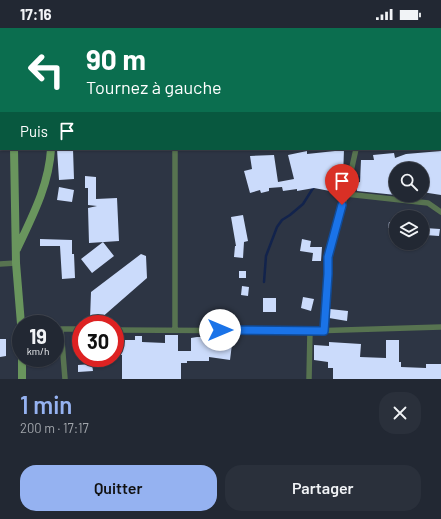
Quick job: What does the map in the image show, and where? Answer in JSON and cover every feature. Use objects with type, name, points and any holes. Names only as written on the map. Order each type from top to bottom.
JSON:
[{"type":"main road","points":[[14,150],[16,263],[20,315]]},
{"type":"main road","points":[[16,251],[40,198],[49,167],[51,150]]},
{"type":"main road","points":[[22,367],[22,379]]},
{"type":"street","points":[[175,150],[175,330]]},
{"type":"street","points":[[324,331],[328,257],[346,194],[356,150]]},
{"type":"street","points":[[346,194],[428,203],[441,212]]},
{"type":"street","points":[[0,264],[16,263]]},
{"type":"street","points":[[124,330],[324,331],[441,327]]},
{"type":"street","points":[[309,379],[310,331]]},
{"type":"street","points":[[63,367],[65,379]]},
{"type":"building","points":[[57,150],[73,150],[74,179],[59,180]]},
{"type":"building","points":[[344,150],[343,178],[345,179],[343,190],[330,191],[314,188],[297,191],[297,189],[283,191],[282,187],[269,188],[269,191],[261,193],[260,190],[250,193],[244,171],[252,169],[250,156],[274,155],[278,182],[294,179],[288,155],[307,151],[307,154]]},
{"type":"building","points":[[441,151],[441,195],[429,193],[429,162],[389,162],[389,194],[357,191],[356,183],[360,182],[361,160],[374,160],[373,155],[394,153],[395,158],[406,154]]},
{"type":"building","points":[[85,176],[96,177],[96,199],[117,198],[119,241],[89,243],[88,208],[97,206],[88,205],[88,188],[85,188]]},
{"type":"building","points":[[59,187],[74,190],[72,202],[57,200]]},
{"type":"building","points":[[243,215],[248,241],[244,242],[243,258],[234,257],[236,246],[231,217]]},
{"type":"building","points":[[429,228],[440,229],[439,236],[429,235]]},
{"type":"building","points":[[40,239],[72,240],[75,278],[62,279],[60,246],[40,246]]},
{"type":"building","points":[[302,239],[311,241],[310,247],[322,247],[321,261],[312,261],[313,253],[300,251]]},
{"type":"building","points":[[103,242],[114,256],[92,273],[81,259]]},
{"type":"building","points":[[141,254],[146,256],[147,278],[105,315],[90,315],[91,292]]},
{"type":"building","points":[[239,271],[246,271],[246,278],[239,278]]},
{"type":"building","points":[[242,286],[249,287],[248,296],[241,295]]},
{"type":"building","points":[[303,297],[314,299],[311,311],[301,308]]},
{"type":"building","points":[[263,298],[276,298],[276,312],[263,312]]},
{"type":"building","points":[[330,309],[348,311],[347,321],[329,318]]},
{"type":"building","points":[[165,335],[178,335],[178,351],[191,351],[191,338],[211,338],[211,342],[232,344],[230,360],[209,357],[209,361],[187,361],[187,363],[181,363],[181,379],[122,379],[122,367],[124,367],[124,340],[135,340],[135,336],[142,336],[142,342],[165,343]]},
{"type":"building","points":[[0,339],[6,339],[6,356],[0,357]]},
{"type":"building","points":[[386,340],[399,340],[399,362],[401,362],[401,367],[426,368],[426,364],[441,364],[441,379],[333,379],[333,368],[328,368],[328,362],[314,360],[314,345],[329,346],[329,342],[361,344],[360,357],[386,358]]},
{"type":"building","points":[[78,367],[92,367],[93,371],[78,372]]},
{"type":"waterway","points":[[340,175],[363,178]]},
{"type":"waterway","points":[[264,282],[266,256],[277,227],[282,220],[303,204],[315,185]]},
{"type":"route","points":[[220,330],[324,331],[328,257],[342,205]]}]
